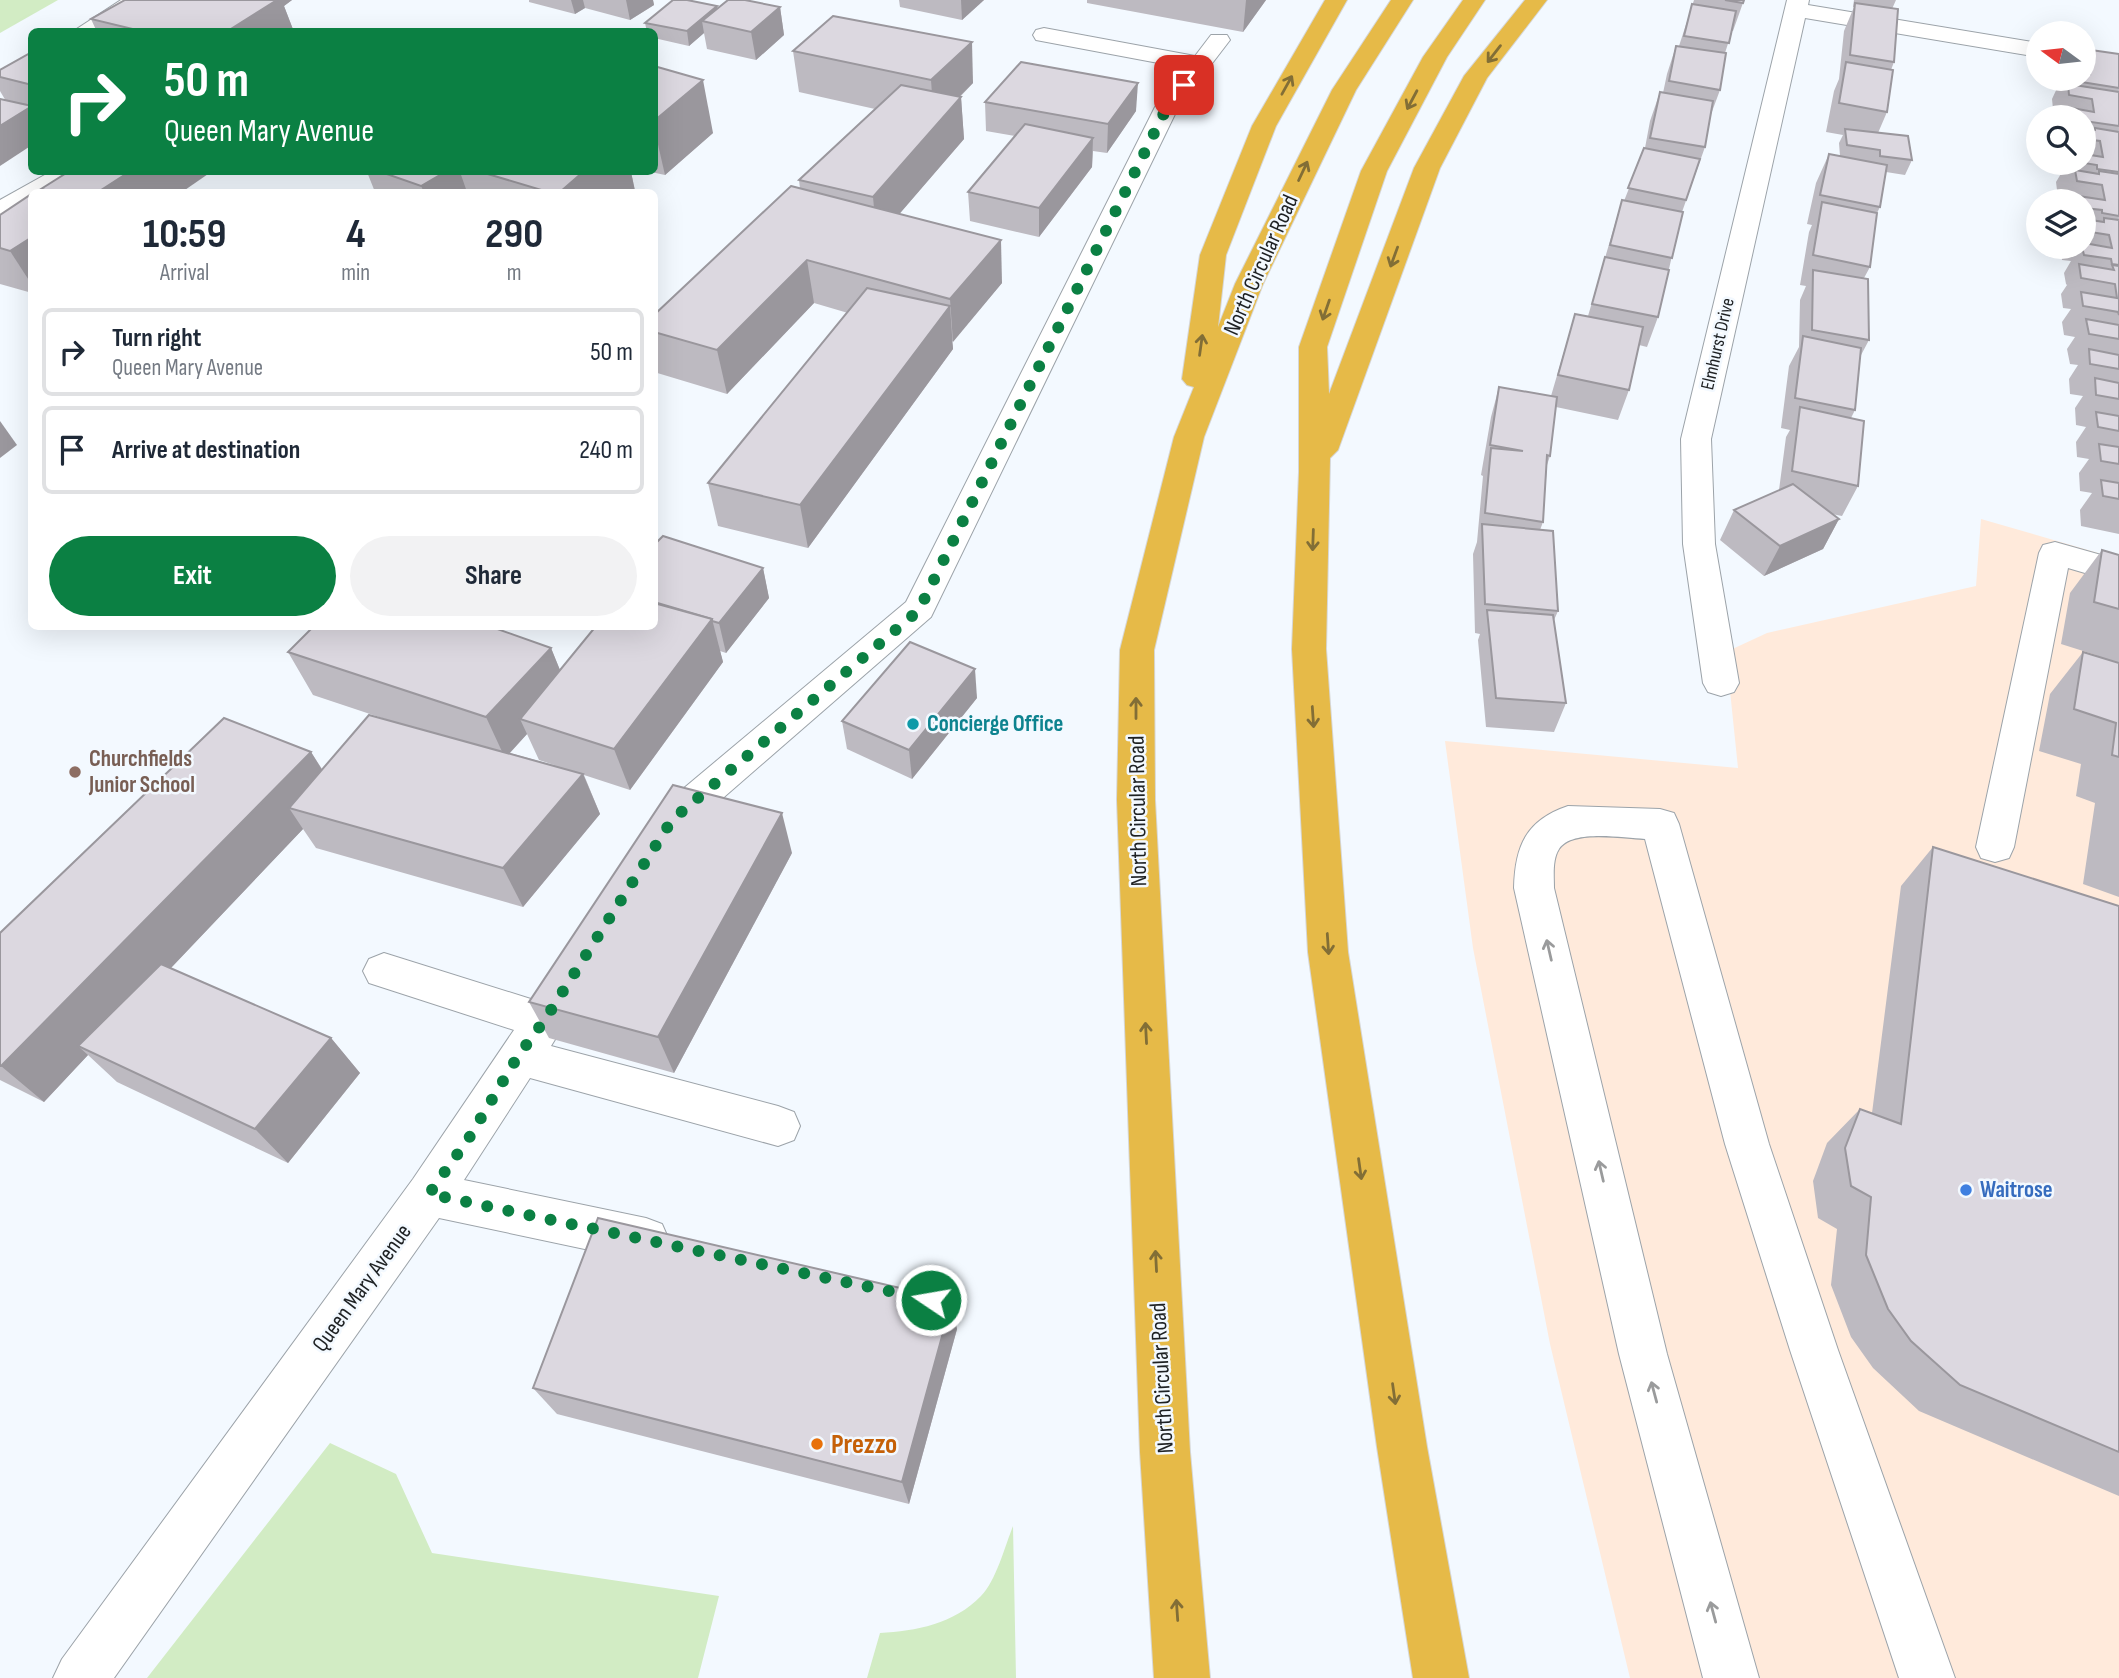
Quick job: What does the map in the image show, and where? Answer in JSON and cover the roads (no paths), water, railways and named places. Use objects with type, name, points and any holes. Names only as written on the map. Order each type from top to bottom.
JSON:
[{"type":"highway","points":[[1189,437],[1213,255],[1264,126],[1336,0]]},
{"type":"highway","name":"North Circular Road","points":[[1182,1678],[1165,1452],[1136,800],[1137,650],[1189,437],[1250,284],[1344,90],[1402,0]]},
{"type":"highway","points":[[1441,1678],[1402,1447],[1328,952],[1309,649],[1315,472],[1313,347],[1374,172],[1435,57],[1474,0]]},
{"type":"highway","points":[[1315,472],[1427,168],[1476,76],[1535,0]]},
{"type":"street","points":[[90,28],[137,0]]},
{"type":"street","name":"Elmhurst Drive","points":[[1721,683],[1699,544],[1696,439],[1797,5],[2026,48]]},
{"type":"street","points":[[651,854],[672,820],[919,610],[1167,107],[1209,52],[1044,35]]},
{"type":"street","points":[[39,189],[63,175]]},
{"type":"street","points":[[0,211],[28,195]]},
{"type":"street","points":[[1994,847],[2055,554],[2119,572]]},
{"type":"street","points":[[1731,1678],[1643,1354],[1534,888],[1534,867],[1542,840],[1568,821],[1660,824],[1747,1144],[1814,1350],[1927,1678]]},
{"type":"street","name":"Queen Mary Avenue","points":[[80,1678],[469,1138],[587,954]]},
{"type":"street","points":[[384,971],[531,1039],[778,1126]]},
{"type":"street","points":[[429,1194],[687,1249]]},
{"type":"place","name":"Concierge Office","points":[[913,724]]},
{"type":"place","name":"Churchfields Junior School","points":[[75,772]]},
{"type":"place","name":"Waitrose","points":[[1966,1190]]},
{"type":"place","name":"Prezzo","points":[[817,1444]]}]
